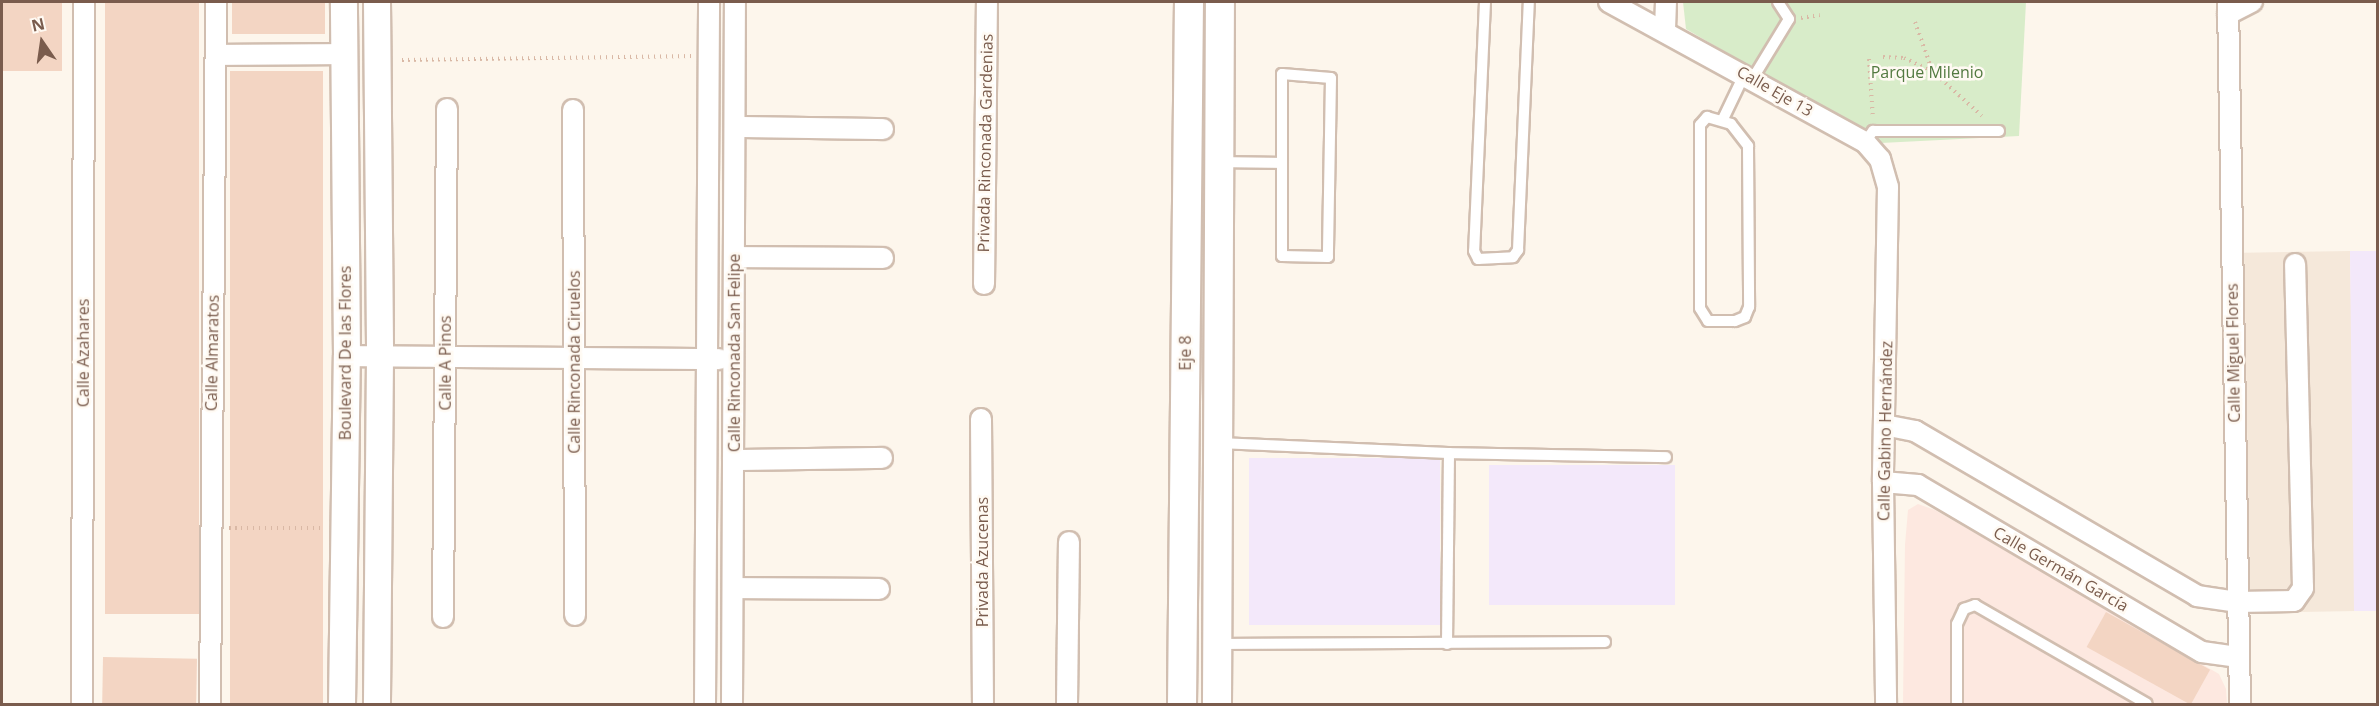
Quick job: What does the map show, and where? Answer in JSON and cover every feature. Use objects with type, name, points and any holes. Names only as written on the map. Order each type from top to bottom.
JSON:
[{"type":"main road","name":"Eje 8","points":[[1182,705],[1189,2]]},
{"type":"main road","name":"Eje 8","points":[[1216,705],[1220,2]]},
{"type":"street","name":"Calle Azahares","points":[[82,705],[84,2]]},
{"type":"street","name":"Calle Almaratos","points":[[210,705],[216,2]]},
{"type":"street","name":"Boulevard De las Flores","points":[[342,705],[342,529],[347,356],[344,2]]},
{"type":"street","name":"Boulevard De las Flores","points":[[376,2],[380,357],[377,705]]},
{"type":"street","name":"Calle Rinconada San Felipe","points":[[705,705],[709,2]]},
{"type":"street","name":"Calle Rinconada San Felipe","points":[[732,705],[735,2]]},
{"type":"street","name":"Privada Rinconada Gardenias","points":[[984,284],[987,2]]},
{"type":"street","name":"Calle Eje 13","points":[[1609,2],[1869,137],[1880,159]]},
{"type":"street","points":[[1665,30],[1666,2]]},
{"type":"street","points":[[2228,8],[2252,2]]},
{"type":"street","name":"Calle Miguel Flores","points":[[2228,8],[2240,705]]},
{"type":"street","points":[[216,55],[344,54]]},
{"type":"street","name":"Calle A Pinos","points":[[443,617],[447,109]]},
{"type":"street","name":"Calle Rinconada Ciruelos","points":[[573,110],[575,615]]},
{"type":"street","points":[[735,127],[883,129]]},
{"type":"street","name":"Calle Gabino Hernández","points":[[1880,159],[1888,187],[1883,482],[1886,705]]},
{"type":"street","points":[[734,256],[883,258]]},
{"type":"street","points":[[1884,425],[1915,432],[2197,596],[2237,602],[2295,601],[2303,588],[2295,264]]},
{"type":"street","points":[[347,356],[734,359]]},
{"type":"street","name":"Privada Azucenas","points":[[981,419],[983,705]]},
{"type":"street","points":[[733,460],[882,458]]},
{"type":"street","name":"Calle Germán García","points":[[1883,482],[1918,485],[2202,652],[2239,657]]},
{"type":"street","points":[[1067,705],[1069,542]]},
{"type":"street","points":[[733,588],[879,590]]},
{"type":"lane","points":[[1485,2],[1474,251],[1478,259],[1513,257],[1518,250],[1529,2]]},
{"type":"lane","points":[[1723,119],[1749,76],[1789,19],[1778,2]]},
{"type":"lane","points":[[1282,74],[1332,78],[1328,257],[1282,256],[1282,163],[1282,74]]},
{"type":"lane","points":[[1707,117],[1723,119],[1748,146],[1749,307],[1740,320],[1714,322],[1704,318],[1700,308],[1700,125],[1707,117]]},
{"type":"lane","points":[[1869,137],[1999,132]]},
{"type":"lane","points":[[1220,162],[1282,163]]},
{"type":"lane","points":[[1218,443],[1449,453],[1666,457]]},
{"type":"lane","points":[[1447,644],[1449,453]]},
{"type":"lane","points":[[1957,705],[1957,624],[1964,609],[1975,605],[2147,705]]},
{"type":"lane","points":[[1217,644],[1605,642]]},
{"type":"path","points":[[1915,22],[1932,71]]},
{"type":"path","points":[[402,60],[708,56]]},
{"type":"path","points":[[1883,57],[1904,58],[1932,71],[1999,132]]},
{"type":"path","points":[[1869,59],[1869,137]]},
{"type":"path","points":[[211,528],[342,529]]},
{"type":"shaded area","points":[[2350,251],[2356,611],[2250,613],[2244,253]]},
{"type":"shaded area","points":[[2350,251],[2377,251],[2377,611],[2354,611]]},
{"type":"shaded area","points":[[1249,458],[1440,458],[1440,625],[1249,625]]},
{"type":"shaded area","points":[[1489,465],[1675,465],[1675,605],[1489,605]]},
{"type":"shaded area","points":[[1918,504],[1935,510],[2219,674],[2226,689],[2227,704],[1903,704],[1905,545],[1908,510]]},
{"type":"green space","name":"Parque Milenio","points":[[1683,2],[2026,2],[2019,136],[1881,143],[1686,29]]},
{"type":"building","points":[[2,2],[62,2],[62,71],[2,71]]},
{"type":"building","points":[[105,2],[199,2],[199,614],[105,614]]},
{"type":"building","points":[[232,2],[325,2],[325,34],[232,34]]},
{"type":"building","points":[[230,71],[323,71],[323,704],[230,704]]},
{"type":"building","points":[[2106,612],[2210,670],[2189,704],[2087,647]]},
{"type":"building","points":[[103,657],[197,659],[196,704],[102,704]]}]
